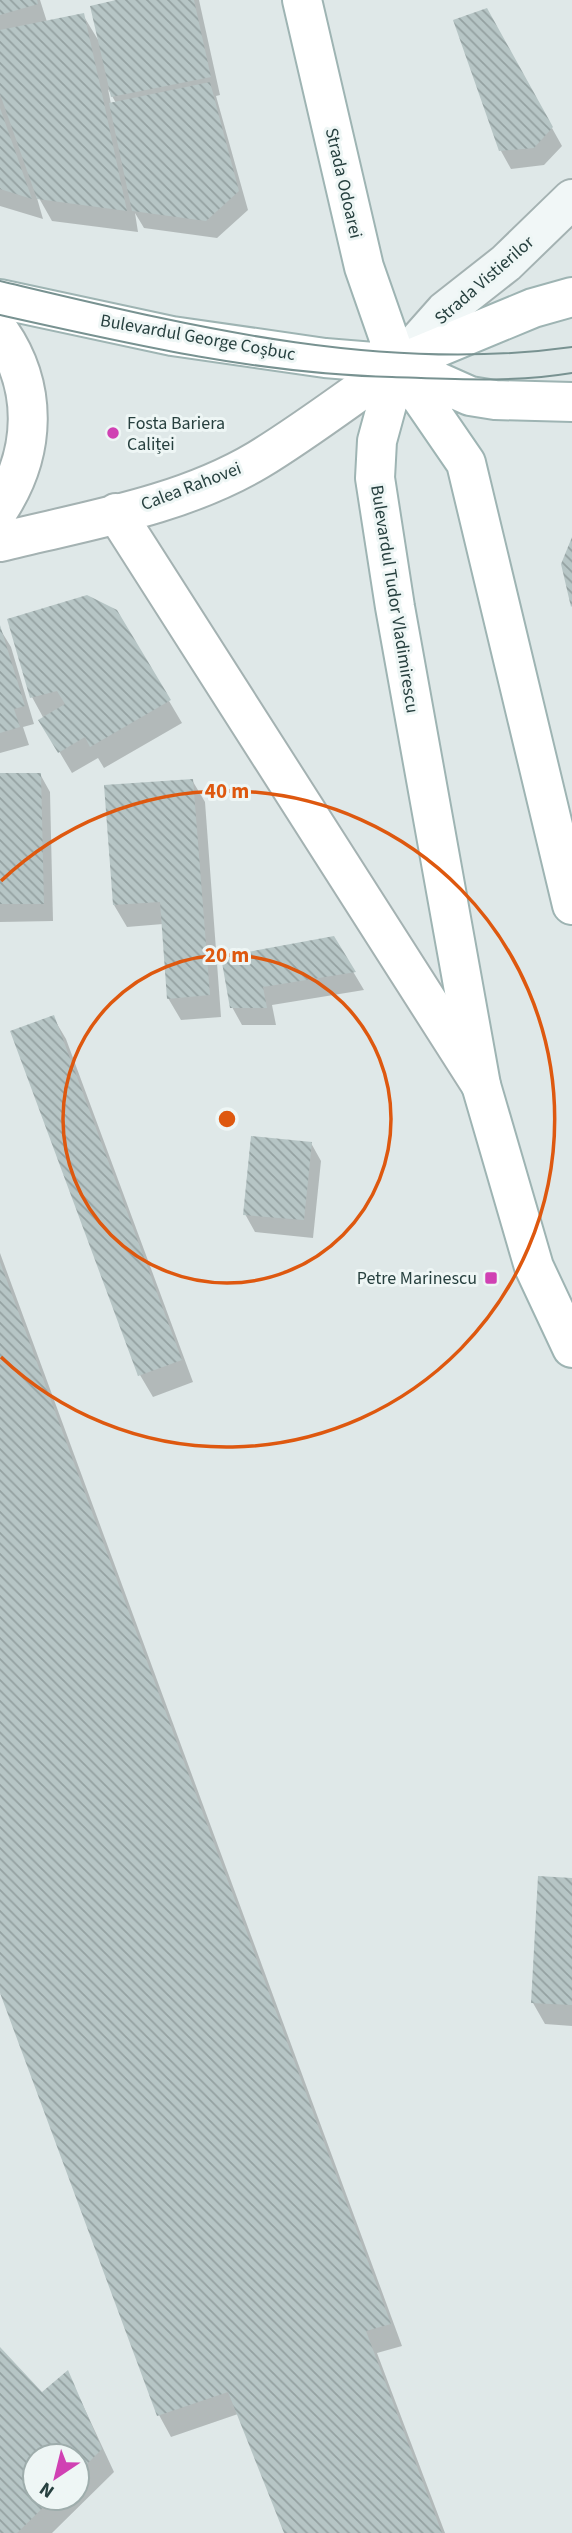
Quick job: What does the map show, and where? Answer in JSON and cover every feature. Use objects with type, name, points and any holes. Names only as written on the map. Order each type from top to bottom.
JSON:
[{"type":"main road","name":"Strada Odoarei","points":[[302,0],[364,267],[398,364]]},
{"type":"main road","name":"Calea Rahovei","points":[[0,542],[183,493],[257,461],[398,364],[533,308],[572,297]]},
{"type":"main road","name":"Bulevardul George Coșbuc","points":[[0,299],[172,336],[325,358],[398,364]]},
{"type":"main road","points":[[0,332],[18,362],[29,420],[26,451],[12,490],[0,508]]},
{"type":"main road","points":[[398,364],[470,396],[495,400],[572,402]]},
{"type":"main road","points":[[398,364],[466,463],[572,905]]},
{"type":"main road","name":"Bulevardul Tudor Vladimirescu","points":[[398,364],[377,441],[375,478],[395,607],[481,1085],[534,1267],[572,1348]]},
{"type":"main road","points":[[116,513],[481,1085]]},
{"type":"street","name":"Strada Vistierilor","points":[[398,364],[445,311],[506,263],[572,199]]},
{"type":"building","points":[[0,0],[37,0],[38,4],[0,15]]},
{"type":"building","points":[[116,0],[194,0],[211,77],[111,97],[90,6]]},
{"type":"building","points":[[487,8],[553,127],[534,148],[499,151],[453,20]]},
{"type":"building","points":[[84,13],[127,211],[37,199],[0,94],[0,30]]},
{"type":"building","points":[[210,82],[239,191],[206,221],[132,211],[109,103]]},
{"type":"building","points":[[0,108],[32,199],[0,189]]},
{"type":"building","points":[[572,537],[572,606],[571,607],[561,564]]},
{"type":"building","points":[[87,595],[117,610],[171,700],[90,747],[85,737],[58,753],[38,720],[65,704],[57,691],[30,698],[7,619]]},
{"type":"building","points":[[0,625],[25,706],[14,709],[20,727],[0,733]]},
{"type":"building","points":[[0,773],[41,773],[44,904],[0,904]]},
{"type":"building","points":[[193,779],[210,995],[167,999],[160,902],[113,905],[104,785]]},
{"type":"building","points":[[334,936],[356,972],[263,987],[267,1008],[230,1008],[221,957]]},
{"type":"building","points":[[54,1015],[182,1360],[138,1376],[10,1031]]},
{"type":"building","points":[[251,1136],[312,1142],[304,1220],[243,1215]]},
{"type":"building","points":[[0,1262],[391,2324],[366,2331],[442,2533],[284,2533],[228,2392],[157,2416],[0,1993]]},
{"type":"building","points":[[538,1876],[572,1878],[572,2005],[531,2003]]},
{"type":"building","points":[[0,2347],[42,2392],[68,2370],[102,2449],[91,2460],[91,2442],[21,2442],[21,2512],[39,2512],[17,2533],[0,2533]]},
{"type":"tram line","points":[[0,281],[212,328],[356,350],[500,354],[572,347]]},
{"type":"tram line","points":[[0,315],[146,347],[293,370],[343,375],[482,380],[572,373]]},
{"type":"place","name":"Fosta Bariera Caliței","points":[[113,433]]},
{"type":"place","name":"Petre Marinescu","points":[[491,1278]]}]
